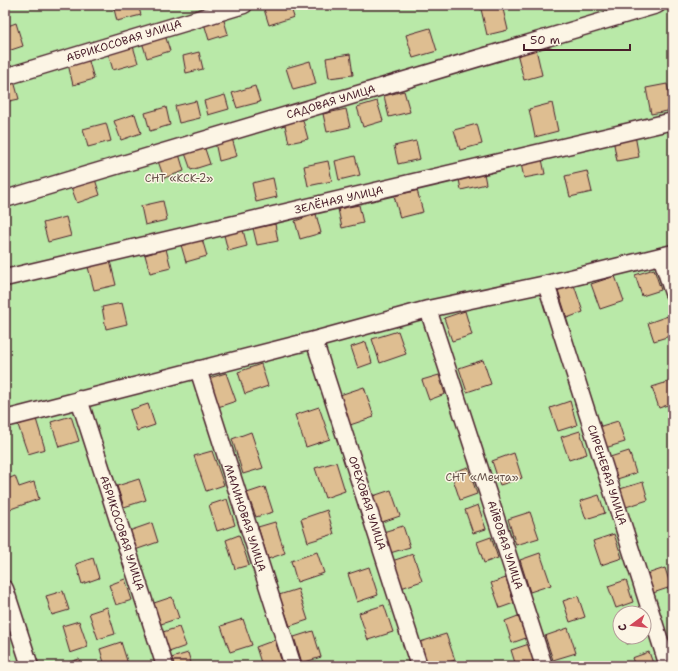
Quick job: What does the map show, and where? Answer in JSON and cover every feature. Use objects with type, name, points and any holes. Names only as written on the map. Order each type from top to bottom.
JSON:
[{"type":"street","name":"АБРИКОСОВАЯ УЛИЦА","points":[[5,77],[244,5]]},
{"type":"street","name":"САДОВАЯ УЛИЦА","points":[[5,199],[657,5]]},
{"type":"street","name":"ЗЕЛЁНАЯ УЛИЦА","points":[[5,278],[673,121]]},
{"type":"street","points":[[5,419],[428,310],[546,284],[667,254],[673,293]]},
{"type":"street","name":"СИРЕНЕВАЯ УЛИЦА","points":[[546,284],[668,666]]},
{"type":"street","name":"АЙВОВАЯ УЛИЦА","points":[[428,310],[544,666]]},
{"type":"street","name":"ОРЕХОВАЯ УЛИЦА","points":[[314,340],[419,666]]},
{"type":"street","name":"МАЛИНОВАЯ УЛИЦА","points":[[198,369],[293,666]]},
{"type":"street","name":"АБРИКОСОВАЯ УЛИЦА","points":[[79,399],[165,666]]},
{"type":"street","points":[[5,589],[30,666]]},
{"type":"green space","points":[[5,5],[673,5],[673,666],[5,666]]},
{"type":"building","points":[[113,5],[138,5],[141,15],[117,21]]},
{"type":"building","points":[[290,5],[294,17],[269,25],[263,6]]},
{"type":"building","points":[[502,5],[508,30],[487,35],[481,9]]},
{"type":"building","points":[[222,14],[228,34],[209,40],[203,20]]},
{"type":"building","points":[[16,23],[23,46],[5,52],[5,27]]},
{"type":"building","points":[[430,28],[437,51],[413,58],[406,35]]},
{"type":"building","points":[[165,35],[170,51],[147,58],[142,42]]},
{"type":"building","points":[[133,46],[138,63],[113,70],[108,53]]},
{"type":"building","points":[[536,49],[542,75],[524,80],[517,53]]},
{"type":"building","points":[[199,52],[203,69],[186,73],[183,56]]},
{"type":"building","points":[[350,54],[353,75],[329,78],[326,58]]},
{"type":"building","points":[[88,58],[94,79],[73,85],[68,64]]},
{"type":"building","points":[[310,61],[316,84],[293,90],[286,68]]},
{"type":"building","points":[[14,81],[19,99],[5,102],[5,83]]},
{"type":"building","points":[[667,84],[673,110],[651,114],[646,88]]},
{"type":"building","points":[[255,86],[260,102],[237,108],[232,93]]},
{"type":"building","points":[[404,91],[410,112],[389,117],[384,96]]},
{"type":"building","points":[[225,95],[229,109],[208,115],[204,101]]},
{"type":"building","points":[[196,101],[200,118],[179,123],[175,106]]},
{"type":"building","points":[[377,101],[383,121],[363,127],[357,107]]},
{"type":"building","points":[[552,103],[558,131],[535,137],[529,109]]},
{"type":"building","points":[[166,107],[170,125],[150,131],[145,113]]},
{"type":"building","points":[[346,109],[350,127],[327,132],[323,114]]},
{"type":"building","points":[[135,114],[141,133],[121,140],[114,121]]},
{"type":"building","points":[[302,117],[308,139],[289,143],[284,121]]},
{"type":"building","points":[[106,123],[111,141],[88,147],[83,129]]},
{"type":"building","points":[[477,124],[482,144],[460,150],[454,130]]},
{"type":"building","points":[[635,135],[639,157],[617,161],[613,139]]},
{"type":"building","points":[[232,138],[237,156],[219,161],[215,142]]},
{"type":"building","points":[[416,141],[420,159],[398,164],[394,146]]},
{"type":"building","points":[[204,146],[210,164],[191,170],[185,153]]},
{"type":"building","points":[[179,154],[184,171],[164,178],[158,161]]},
{"type":"building","points":[[541,154],[545,174],[524,178],[520,159]]},
{"type":"building","points":[[355,156],[360,175],[339,180],[335,161]]},
{"type":"building","points":[[328,161],[332,181],[308,186],[304,166]]},
{"type":"building","points":[[483,168],[486,184],[461,190],[458,174]]},
{"type":"building","points":[[587,171],[592,192],[570,197],[565,176]]},
{"type":"building","points":[[94,176],[100,195],[77,203],[70,184]]},
{"type":"building","points":[[273,178],[277,197],[256,202],[252,183]]},
{"type":"building","points":[[417,190],[423,212],[400,218],[394,196]]},
{"type":"building","points":[[163,201],[167,220],[145,225],[141,206]]},
{"type":"building","points":[[359,205],[363,223],[342,228],[338,209]]},
{"type":"building","points":[[316,214],[321,233],[300,239],[295,221]]},
{"type":"building","points":[[66,217],[71,236],[48,242],[43,223]]},
{"type":"building","points":[[275,224],[278,241],[257,245],[253,228]]},
{"type":"building","points":[[243,230],[247,246],[228,251],[224,235]]},
{"type":"building","points":[[202,239],[207,256],[186,262],[181,245]]},
{"type":"building","points":[[166,249],[171,268],[150,273],[145,255]]},
{"type":"building","points":[[110,261],[116,285],[94,290],[88,267]]},
{"type":"building","points":[[654,269],[661,290],[642,296],[635,275]]},
{"type":"building","points":[[615,276],[624,301],[600,309],[591,284]]},
{"type":"building","points":[[574,285],[583,312],[567,318],[558,290]]},
{"type":"building","points":[[122,303],[127,324],[106,329],[102,307]]},
{"type":"building","points":[[465,311],[472,335],[452,341],[444,318]]},
{"type":"building","points":[[668,316],[673,335],[654,341],[648,323]]},
{"type":"building","points":[[398,331],[406,354],[380,363],[372,339]]},
{"type":"building","points":[[366,342],[372,363],[358,368],[351,347]]},
{"type":"building","points":[[483,360],[491,384],[467,392],[459,368]]},
{"type":"building","points":[[261,364],[268,386],[245,394],[238,372]]},
{"type":"building","points":[[226,373],[236,401],[215,408],[206,379]]},
{"type":"building","points":[[439,375],[445,394],[429,400],[422,380]]},
{"type":"building","points":[[671,381],[673,388],[673,403],[659,408],[652,387]]},
{"type":"building","points":[[364,387],[374,417],[350,425],[340,395]]},
{"type":"building","points":[[570,401],[577,425],[558,431],[550,408]]},
{"type":"building","points":[[148,404],[155,425],[137,431],[130,410]]},
{"type":"building","points":[[319,407],[330,439],[306,447],[295,415]]},
{"type":"building","points":[[71,416],[79,441],[59,447],[51,422]]},
{"type":"building","points":[[36,419],[45,449],[28,454],[18,425]]},
{"type":"building","points":[[618,421],[625,442],[605,448],[598,427]]},
{"type":"building","points":[[580,431],[587,454],[569,460],[561,437]]},
{"type":"building","points":[[251,432],[263,468],[243,474],[232,439]]},
{"type":"building","points":[[212,451],[224,485],[206,491],[194,456]]},
{"type":"building","points":[[629,451],[636,473],[614,480],[607,458]]},
{"type":"building","points":[[514,453],[522,478],[500,485],[492,461]]},
{"type":"building","points":[[336,462],[345,491],[325,498],[315,468]]},
{"type":"building","points":[[468,467],[477,494],[460,500],[451,473]]},
{"type":"building","points":[[15,476],[19,487],[34,482],[39,499],[5,511],[5,480]]},
{"type":"building","points":[[139,479],[146,500],[124,507],[117,486]]},
{"type":"building","points":[[643,482],[648,500],[626,507],[620,489]]},
{"type":"building","points":[[265,487],[273,512],[256,517],[247,493]]},
{"type":"building","points":[[391,490],[400,516],[376,524],[367,498]]},
{"type":"building","points":[[599,495],[605,513],[586,519],[580,501]]},
{"type":"building","points":[[227,499],[235,525],[217,531],[209,505]]},
{"type":"building","points":[[478,505],[486,529],[473,533],[465,510]]},
{"type":"building","points":[[327,510],[334,534],[308,542],[301,519]]},
{"type":"building","points":[[530,512],[539,538],[516,545],[508,519]]},
{"type":"building","points":[[275,522],[285,553],[268,559],[258,527]]},
{"type":"building","points":[[152,523],[158,542],[135,550],[129,531]]},
{"type":"building","points":[[403,526],[410,547],[390,553],[383,532]]},
{"type":"building","points":[[614,534],[622,558],[601,565],[593,541]]},
{"type":"building","points":[[239,535],[249,565],[235,569],[226,540]]},
{"type":"building","points":[[491,537],[498,558],[484,563],[477,542]]},
{"type":"building","points":[[317,552],[324,573],[297,582],[291,561]]},
{"type":"building","points":[[540,553],[551,585],[530,592],[520,560]]},
{"type":"building","points":[[413,554],[422,581],[401,588],[392,561]]},
{"type":"building","points":[[93,558],[99,578],[82,584],[76,564]]},
{"type":"building","points":[[369,567],[378,595],[357,602],[348,574]]},
{"type":"building","points":[[665,568],[671,587],[653,593],[647,574]]},
{"type":"building","points":[[506,578],[514,603],[500,608],[491,583]]},
{"type":"building","points":[[125,579],[132,600],[116,605],[109,585]]},
{"type":"building","points":[[626,580],[633,602],[624,605],[615,605],[608,586]]},
{"type":"building","points":[[298,589],[308,620],[290,626],[279,595]]},
{"type":"building","points":[[63,591],[69,610],[52,615],[46,596]]},
{"type":"building","points":[[578,596],[585,617],[570,622],[563,601]]},
{"type":"building","points":[[172,597],[179,618],[158,625],[151,604]]},
{"type":"building","points":[[384,605],[393,632],[368,640],[359,613]]},
{"type":"building","points":[[107,607],[115,634],[98,639],[89,613]]},
{"type":"building","points":[[518,616],[526,638],[512,643],[505,621]]},
{"type":"building","points":[[243,619],[252,645],[230,652],[221,626]]},
{"type":"building","points":[[79,621],[88,647],[70,653],[62,626]]},
{"type":"building","points":[[179,627],[186,646],[169,652],[163,632]]},
{"type":"building","points":[[568,628],[576,653],[553,660],[545,636]]},
{"type":"building","points":[[313,631],[321,657],[302,663],[294,637]]},
{"type":"building","points":[[446,634],[455,660],[437,666],[428,666],[420,642]]},
{"type":"building","points":[[275,640],[283,666],[262,666],[256,647]]},
{"type":"building","points":[[121,642],[128,664],[122,666],[105,666],[100,649]]},
{"type":"building","points":[[673,642],[673,655],[669,643]]},
{"type":"building","points":[[529,644],[536,666],[516,666],[511,650]]},
{"type":"building","points":[[649,652],[654,666],[635,666],[632,658]]},
{"type":"building","points":[[188,653],[192,666],[170,666],[168,659]]},
{"type":"building","points":[[79,659],[81,666],[61,666],[61,665]]},
{"type":"park label","name":"СНТ «КСК-2»","points":[[179,178]]},
{"type":"park label","name":"СНТ «Мечта»","points":[[482,477]]}]
